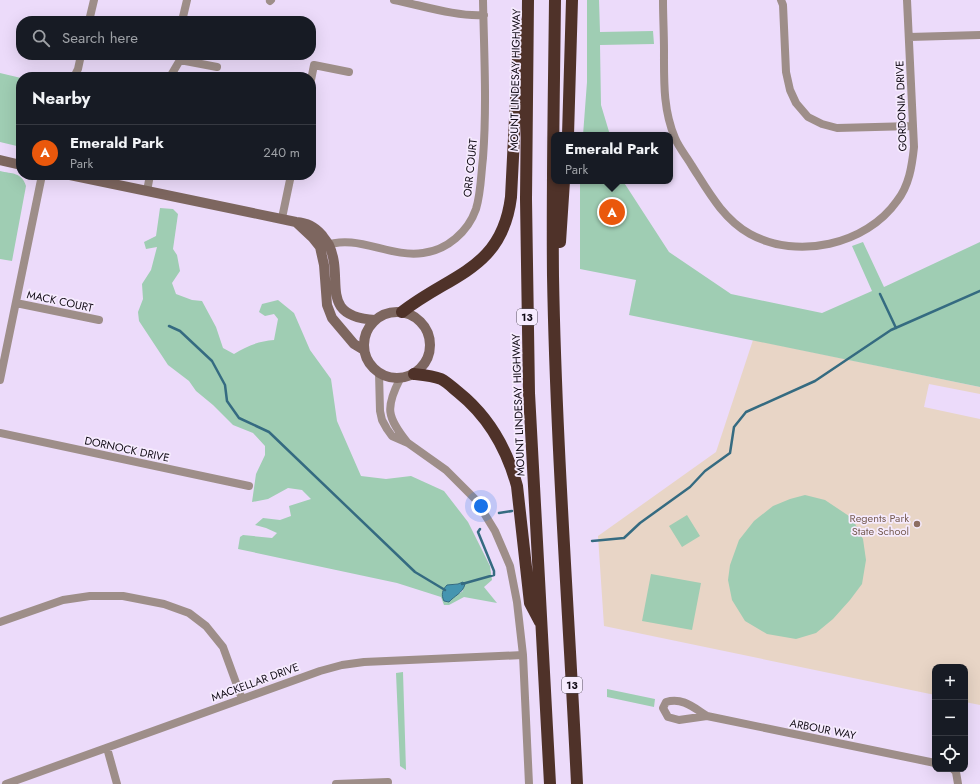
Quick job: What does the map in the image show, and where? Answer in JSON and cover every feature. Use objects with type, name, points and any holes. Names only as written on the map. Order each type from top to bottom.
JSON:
[{"type":"highway","name":"13","points":[[553,132],[555,0]]},
{"type":"highway","points":[[568,132],[572,0]]},
{"type":"highway","points":[[402,312],[416,301],[476,265],[490,250],[502,229],[507,216],[511,197],[519,39],[528,4]]},
{"type":"highway","name":"MOUNT LINDESAY HIGHWAY","points":[[528,4],[526,199],[529,393],[550,784]]},
{"type":"highway","name":"13","points":[[553,184],[553,277],[557,391],[577,784]]},
{"type":"highway","points":[[553,277],[560,250],[564,184]]},
{"type":"highway","points":[[414,374],[435,377],[452,387],[483,417],[500,441],[512,470],[520,505],[530,603],[542,625]]},
{"type":"street","points":[[90,16],[94,0]]},
{"type":"street","points":[[183,16],[187,0]]},
{"type":"street","points":[[394,0],[458,13],[484,16]]},
{"type":"street","name":"ORR COURT","points":[[324,246],[344,242],[411,254],[422,253],[434,251],[445,246],[465,229],[476,209],[481,182],[485,124],[483,0]]},
{"type":"street","name":"GORDONIA DRIVE","points":[[662,0],[664,91],[668,117],[673,132]]},
{"type":"street","points":[[781,0],[783,5],[786,72],[790,90],[796,103],[808,117],[822,124],[837,128],[913,126]]},
{"type":"street","name":"GORDONIA DRIVE","points":[[673,133],[675,139],[716,204],[731,220],[750,234],[770,242],[791,247],[811,246],[851,238],[870,227],[886,215],[898,201],[908,181],[912,165],[914,147],[907,0]]},
{"type":"street","points":[[909,36],[980,35]]},
{"type":"street","points":[[76,72],[80,60]]},
{"type":"street","points":[[172,72],[178,60]]},
{"type":"street","points":[[191,60],[217,67]]},
{"type":"street","points":[[313,72],[314,65],[349,72]]},
{"type":"street","points":[[0,160],[16,163]]},
{"type":"street","points":[[0,380],[1,367],[16,303],[41,180]]},
{"type":"street","points":[[94,180],[296,222],[312,238],[324,246],[333,256],[335,289],[338,303],[348,314],[356,318],[374,320]]},
{"type":"street","points":[[147,191],[149,180]]},
{"type":"street","points":[[282,218],[290,180]]},
{"type":"street","points":[[324,246],[326,298],[329,311],[332,318],[354,344],[364,350]]},
{"type":"street","name":"MACK COURT","points":[[16,303],[99,320]]},
{"type":"street","points":[[392,312],[402,312],[418,319],[424,326],[429,334],[430,352],[421,368],[414,374],[400,379],[389,378],[371,367],[366,359],[364,350],[365,334],[374,320],[382,315],[392,312]]},
{"type":"street","points":[[379,373],[380,411],[382,420],[392,436],[408,444],[446,470],[476,500],[495,530],[510,566],[523,656],[529,784]]},
{"type":"street","points":[[400,379],[391,397],[391,416],[394,425],[408,444]]},
{"type":"street","name":"DORNOCK DRIVE","points":[[0,433],[249,486]]},
{"type":"street","points":[[0,622],[63,600],[90,596],[123,596],[164,604],[189,613],[206,626],[223,647],[242,699]]},
{"type":"street","name":"MACKELLAR DRIVE","points":[[6,784],[320,671],[342,665],[364,662],[523,656]]},
{"type":"street","name":"ARBOUR WAY","points":[[707,716],[684,701],[673,700],[666,702],[663,708],[668,717],[679,720],[707,716],[932,762]]},
{"type":"street","points":[[107,748],[117,784]]},
{"type":"street","points":[[956,772],[958,784]]},
{"type":"street","points":[[336,784],[388,782]]},
{"type":"shaded area","name":"Regents Park State School","points":[[753,340],[980,387],[980,394],[929,384],[924,407],[980,419],[980,705],[968,703],[968,664],[932,664],[932,694],[604,626],[598,536],[716,452]]},
{"type":"green space","points":[[587,0],[599,0],[600,32],[653,31],[654,44],[600,45],[601,105],[609,132],[583,132],[587,82]]},
{"type":"green space","points":[[0,73],[16,77],[16,146],[0,142]]},
{"type":"green space","points":[[0,171],[16,174],[16,180],[23,180],[26,186],[12,261],[0,259]]},
{"type":"green space","points":[[580,184],[625,184],[669,252],[731,294],[822,313],[872,291],[852,246],[863,242],[884,287],[980,242],[980,387],[629,315],[636,280],[580,269]]},
{"type":"green space","points":[[160,208],[173,209],[178,214],[173,249],[177,255],[180,271],[172,283],[176,294],[192,300],[202,301],[216,327],[223,348],[234,354],[253,344],[274,340],[278,319],[274,314],[265,316],[259,312],[262,304],[278,300],[294,313],[310,350],[331,379],[337,421],[361,476],[386,479],[411,476],[444,491],[468,522],[490,566],[492,580],[484,587],[497,603],[464,597],[449,605],[444,605],[441,597],[397,583],[238,549],[240,537],[243,535],[272,538],[277,533],[255,525],[263,518],[280,520],[291,516],[289,506],[311,499],[302,490],[288,488],[268,499],[252,502],[256,474],[265,455],[265,446],[253,433],[233,425],[196,391],[189,381],[168,365],[139,321],[138,312],[143,299],[142,284],[151,270],[157,247],[146,249],[144,242],[156,236]],"holes":[[[452,584],[458,584],[463,591],[452,598],[449,602],[444,601]]]},
{"type":"green space","points":[[805,495],[825,500],[852,518],[863,539],[866,560],[862,584],[850,600],[833,619],[816,633],[796,639],[767,634],[745,621],[732,600],[728,580],[730,565],[739,540],[754,521],[773,506]]},
{"type":"green space","points":[[687,515],[700,536],[682,547],[669,526]]},
{"type":"green space","points":[[651,574],[701,583],[692,630],[642,621]]},
{"type":"green space","points":[[403,672],[406,770],[400,766],[396,673]]},
{"type":"green space","points":[[607,689],[655,699],[654,707],[607,697]]},
{"type":"water","points":[[463,582],[465,584],[460,592],[449,602],[444,601],[442,593],[447,585]]},
{"type":"waterway","points":[[592,541],[624,538],[640,523],[690,487],[705,471],[730,453],[734,427],[746,412],[815,381],[891,330],[980,291]]},
{"type":"waterway","points":[[880,294],[896,328]]},
{"type":"waterway","points":[[169,326],[180,331],[212,361],[225,385],[227,401],[239,418],[269,432],[415,572],[445,590]]},
{"type":"waterway","points":[[499,513],[512,511]]},
{"type":"waterway","points":[[462,584],[494,575],[494,571],[478,532],[480,529]]},
{"type":"place","name":"Emerald Park","points":[[612,212]]},
{"type":"place","name":"Regents Park State School","points":[[917,524]]}]
